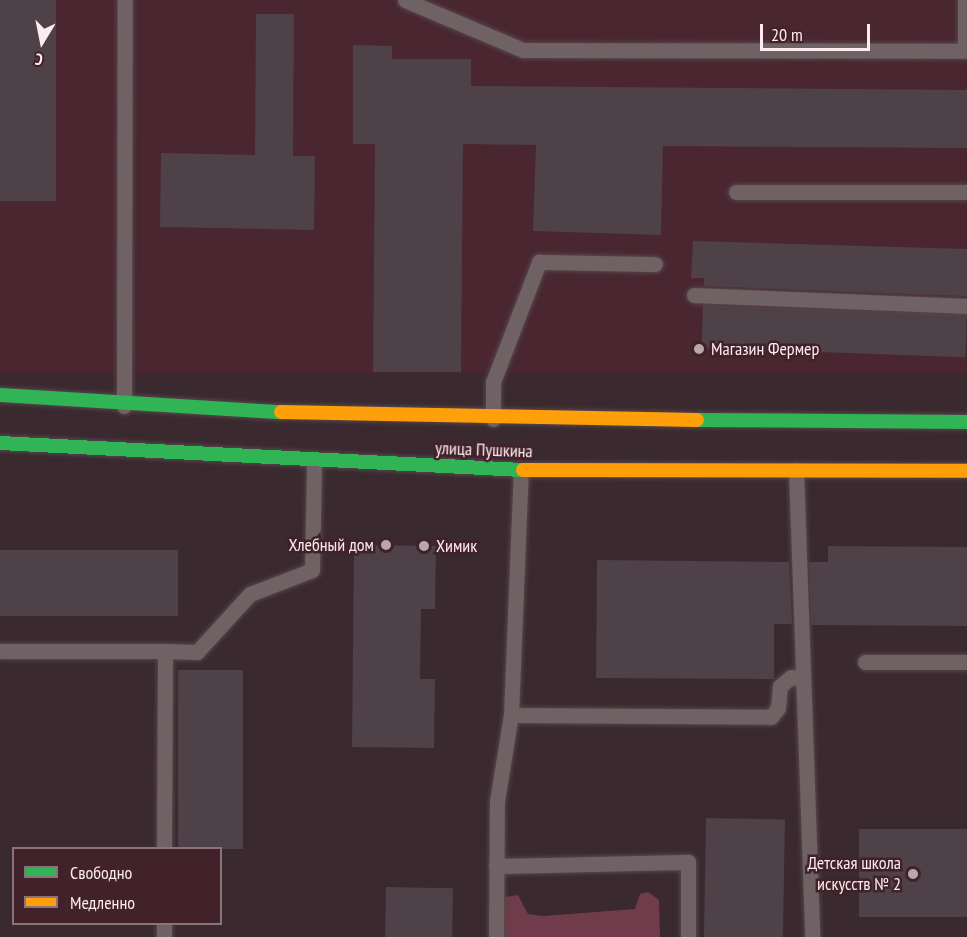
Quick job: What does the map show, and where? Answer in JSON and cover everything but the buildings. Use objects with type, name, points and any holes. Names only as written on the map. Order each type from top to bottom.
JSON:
[{"type":"main road","name":"улица Пушкина","points":[[0,396],[124,406],[493,419],[967,422]]},
{"type":"main road","name":"улица Пушкина","points":[[0,443],[314,463],[520,470],[967,471]]},
{"type":"lane","points":[[124,406],[125,0]]},
{"type":"lane","points":[[405,0],[523,50],[966,50],[965,0]]},
{"type":"lane","points":[[736,192],[967,192]]},
{"type":"lane","points":[[493,419],[493,382],[539,262],[655,264]]},
{"type":"lane","points":[[694,295],[967,306]]},
{"type":"lane","points":[[0,651],[197,652],[250,594],[312,570],[314,463]]},
{"type":"lane","points":[[496,937],[497,801],[511,715],[520,470]]},
{"type":"lane","points":[[796,470],[812,937]]},
{"type":"lane","points":[[165,651],[165,847]]},
{"type":"lane","points":[[865,662],[967,662]]},
{"type":"lane","points":[[511,715],[771,717],[778,708],[780,686],[791,678],[803,678]]},
{"type":"lane","points":[[496,866],[688,862],[688,937]]},
{"type":"shaded area","points":[[0,0],[967,0],[967,373],[0,373]]},
{"type":"shaded area","points":[[648,892],[659,900],[660,937],[502,937],[505,897],[518,895],[528,914],[543,916],[635,909],[640,894]]},
{"type":"traffic: fast","points":[[0,395],[281,412]]},
{"type":"traffic: fast","points":[[697,420],[967,422]]},
{"type":"traffic: fast","points":[[0,443],[523,470]]},
{"type":"traffic: slow","points":[[281,412],[697,420]]},
{"type":"traffic: slow","points":[[523,470],[967,471]]},
{"type":"place","name":"Магазин Фермер","points":[[699,349]]},
{"type":"place","name":"Хлебный дом","points":[[386,545]]},
{"type":"place","name":"Химик","points":[[424,546]]},
{"type":"place","name":"Детская школа искусств № 2","points":[[913,874]]}]
